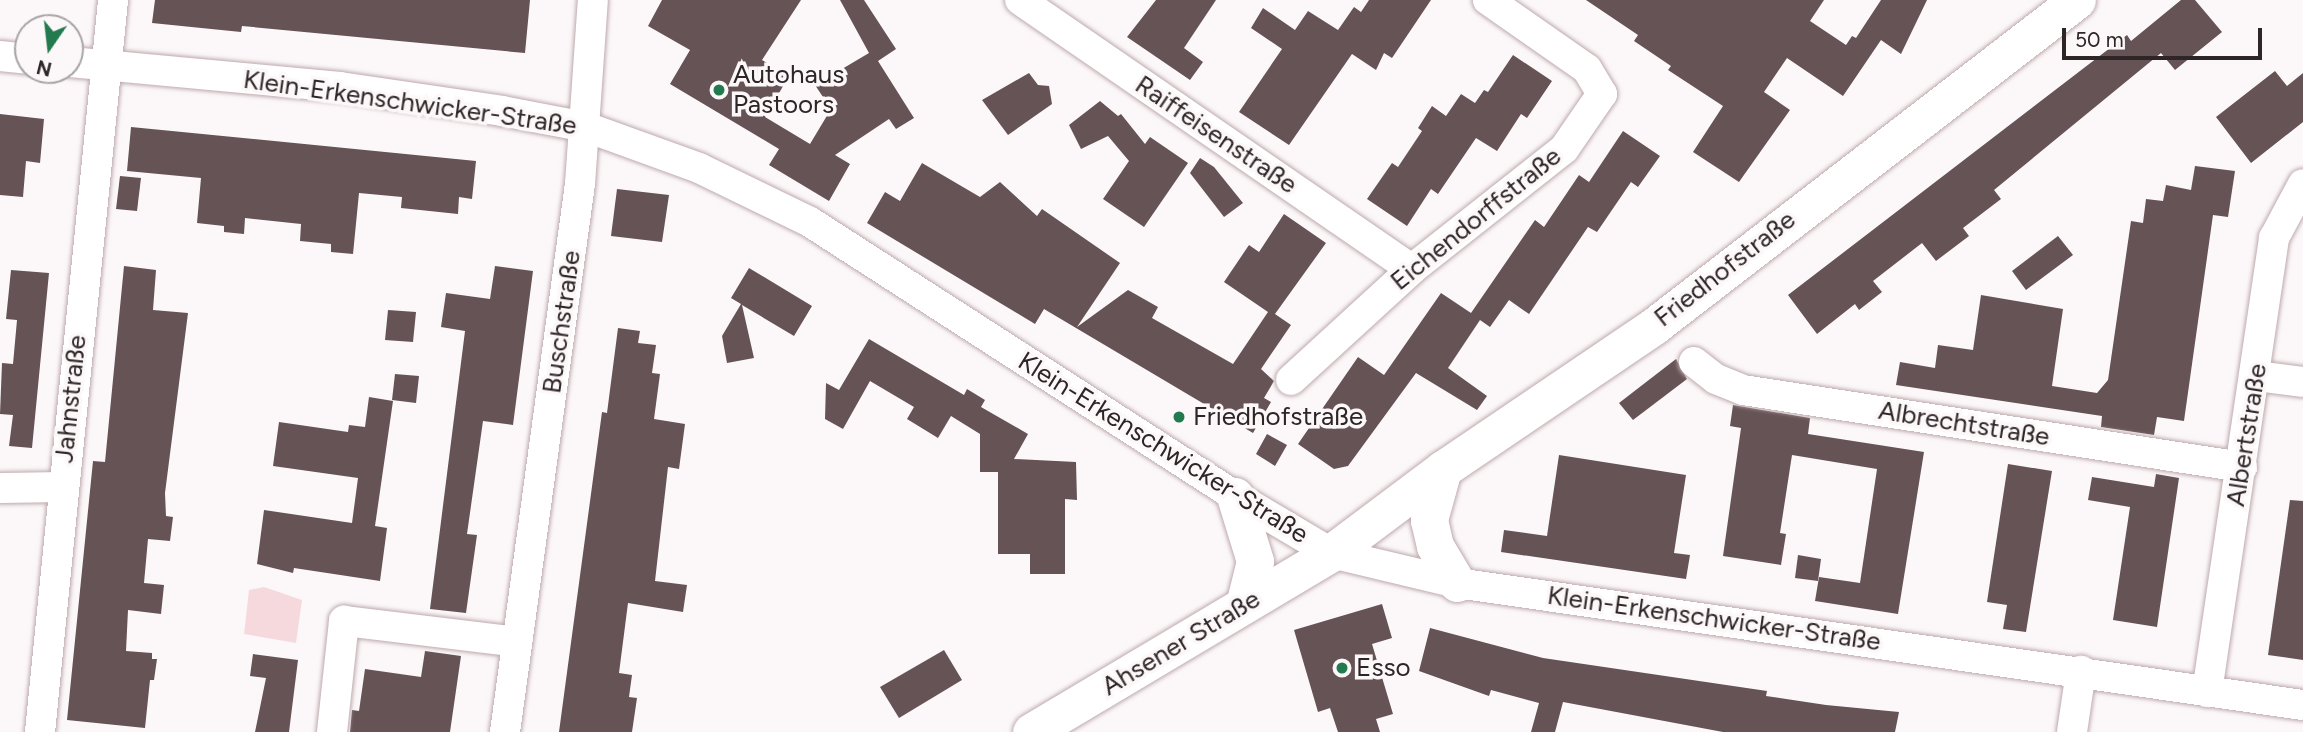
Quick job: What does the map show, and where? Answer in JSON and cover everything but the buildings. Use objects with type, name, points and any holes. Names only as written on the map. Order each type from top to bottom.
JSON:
[{"type":"main road","name":"Friedhofstraße","points":[[1331,553],[1443,469],[1654,326],[2077,0]]},
{"type":"main road","points":[[1443,469],[1429,520],[1435,546],[1457,583]]},
{"type":"main road","points":[[1235,496],[1255,561],[1244,605]]},
{"type":"main road","name":"Ahsener Straße","points":[[1031,732],[1331,553]]},
{"type":"street","name":"Jahnstraße","points":[[40,732],[62,487],[113,0]]},
{"type":"street","name":"Buschstraße","points":[[505,732],[586,127],[593,0]]},
{"type":"street","name":"Raiffeisenstraße","points":[[1020,0],[1412,269]]},
{"type":"street","name":"Eichendorffstraße","points":[[1291,380],[1412,269],[1564,149],[1602,93],[1587,69],[1488,0]]},
{"type":"street","name":"Klein-Erkenschwicker-Straße","points":[[84,64],[340,87],[586,127],[699,168],[810,222],[1235,496],[1331,553],[1457,583],[2303,705]]},
{"type":"street","name":"Albertstraße","points":[[2207,692],[2257,376],[2274,238],[2303,184]]},
{"type":"street","name":"Albrechtstraße","points":[[1694,362],[1716,379],[1743,390],[2242,467]]},
{"type":"street","points":[[2257,376],[2303,382]]},
{"type":"street","points":[[0,488],[62,487]]},
{"type":"street","points":[[332,732],[344,621],[517,642]]},
{"type":"street","points":[[2072,732],[2081,671]]},
{"type":"shaded area","points":[[264,587],[302,600],[296,643],[244,634],[249,590]]},
{"type":"place","name":"Autohaus Pastoors","points":[[719,90]]},
{"type":"place","name":"Friedhofstraße","points":[[1179,417]]},
{"type":"place","name":"Esso","points":[[1342,668]]}]
